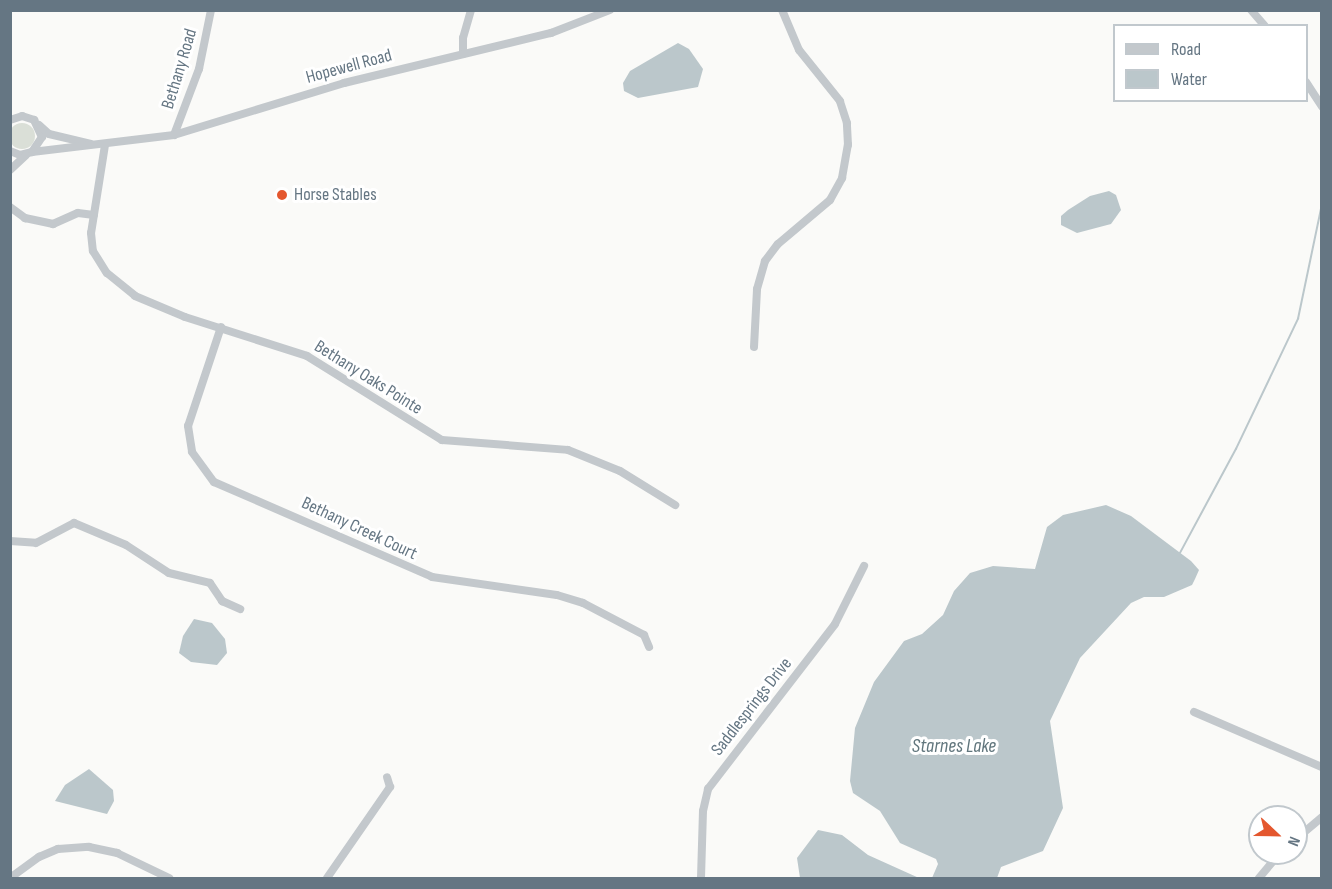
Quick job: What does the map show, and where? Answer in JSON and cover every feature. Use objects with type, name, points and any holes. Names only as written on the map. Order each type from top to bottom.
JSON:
[{"type":"street","name":"Bethany Road","points":[[174,135],[199,69],[211,10]]},
{"type":"street","points":[[463,54],[463,38],[471,10]]},
{"type":"street","name":"Hopewell Road","points":[[29,154],[174,135],[344,83],[551,33],[610,10]]},
{"type":"street","points":[[754,347],[757,289],[765,261],[778,244],[830,200],[842,178],[848,145],[847,123],[840,101],[799,50],[782,10]]},
{"type":"street","points":[[1251,10],[1263,24]]},
{"type":"street","points":[[1308,85],[1322,107]]},
{"type":"street","name":"Hopewell Road","points":[[12,119],[28,117],[49,134],[96,145]]},
{"type":"street","points":[[10,170],[40,143],[38,124]]},
{"type":"street","name":"Bethany Oaks Pointe","points":[[105,145],[94,215],[93,251],[113,280],[143,301],[307,356],[442,441],[578,453],[620,471],[675,505]]},
{"type":"street","points":[[10,151],[29,154]]},
{"type":"street","points":[[10,207],[25,218],[53,224],[78,213],[94,215]]},
{"type":"street","name":"Bethany Creek Court","points":[[221,327],[188,426],[192,452],[214,482],[432,577],[583,603],[644,635],[649,647]]},
{"type":"street","points":[[10,541],[36,543],[74,523],[126,545],[169,573],[210,583],[222,601],[240,609]]},
{"type":"street","name":"Saddlesprings Drive","points":[[701,879],[702,811],[708,789],[835,624],[864,566]]},
{"type":"street","points":[[1194,712],[1322,767]]},
{"type":"street","points":[[327,879],[390,787],[387,777]]},
{"type":"street","points":[[1308,829],[1322,817]]},
{"type":"street","points":[[10,878],[39,857],[58,849],[89,847],[117,853],[168,879]]},
{"type":"street","points":[[1259,879],[1270,865]]},
{"type":"shaded area","points":[[22,123],[31,127],[35,136],[31,145],[22,149],[13,145],[9,136],[13,127]]},
{"type":"water","points":[[678,43],[689,49],[703,69],[698,87],[638,98],[624,91],[623,83],[630,71]]},
{"type":"water","points":[[1109,191],[1116,195],[1121,210],[1111,224],[1077,233],[1061,225],[1061,216],[1068,210],[1090,196]]},
{"type":"water","name":"Starnes Lake","points":[[1106,505],[1131,516],[1191,561],[1199,570],[1195,579],[1192,585],[1164,597],[1144,597],[1131,603],[1080,658],[1050,721],[1063,808],[1043,851],[1001,867],[997,878],[932,878],[938,864],[936,859],[900,843],[880,811],[853,793],[850,781],[855,728],[874,682],[904,641],[922,634],[943,615],[954,591],[970,573],[993,566],[1035,569],[1047,527],[1063,515]]},
{"type":"water","points":[[194,619],[212,623],[225,639],[227,653],[217,665],[191,662],[179,653],[183,636]]},
{"type":"water","points":[[89,769],[113,790],[114,801],[107,814],[55,801],[65,785]]},
{"type":"water","points":[[818,830],[842,835],[868,855],[919,878],[800,878],[797,858]]},
{"type":"waterway","points":[[1180,553],[1236,449],[1298,319],[1322,204]]},
{"type":"place","name":"Horse Stables","points":[[282,195]]}]
